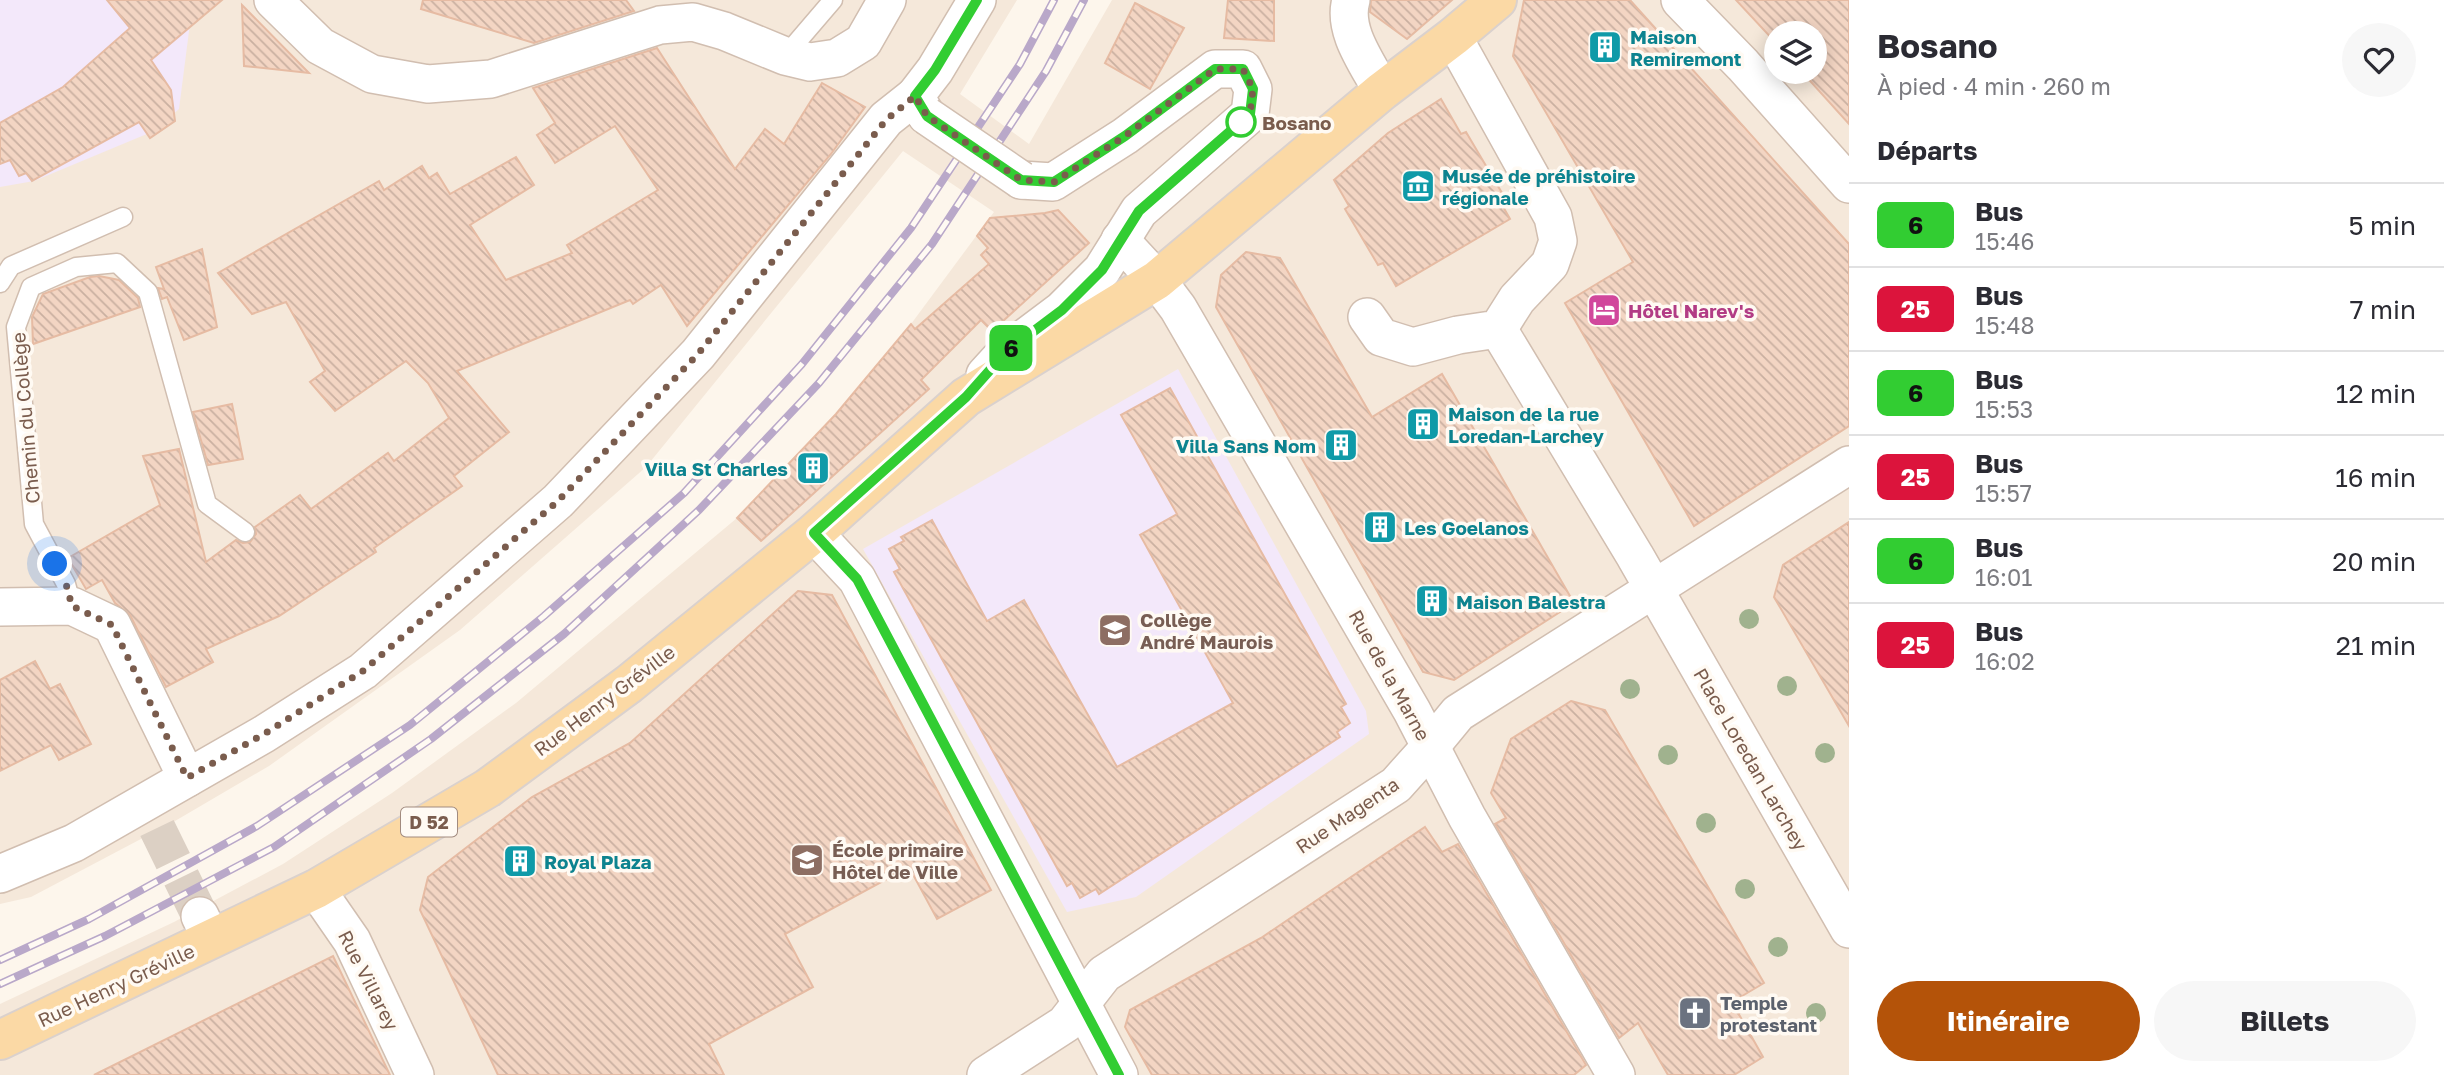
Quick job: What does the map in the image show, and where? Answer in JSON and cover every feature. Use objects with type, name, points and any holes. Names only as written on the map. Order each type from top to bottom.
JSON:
[{"type":"main road","name":"D 52","points":[[1157,280],[1382,91],[1497,0]]},
{"type":"main road","name":"Rue Henry Gréville","points":[[0,1040],[206,928],[316,889],[488,788],[629,684],[814,533],[966,397],[1157,280]]},
{"type":"street","points":[[273,0],[320,46],[372,74],[428,84],[491,79],[660,25],[693,22],[724,31],[785,56],[810,62],[837,58],[863,42],[887,0]]},
{"type":"street","points":[[0,874],[79,854],[187,778],[264,734],[363,671],[558,501],[698,354],[886,120],[921,106],[935,70],[977,0]]},
{"type":"street","points":[[1351,0],[1348,10],[1352,33],[1382,91]]},
{"type":"street","points":[[1680,0],[1743,65],[1849,184]]},
{"type":"street","points":[[1367,317],[1381,337],[1413,347],[1458,335],[1498,329],[1517,299],[1550,264],[1558,241],[1553,217],[1453,37]]},
{"type":"street","points":[[921,106],[1021,180],[1054,182],[1125,136],[1215,69],[1243,69],[1253,89],[1250,114],[1139,211],[1102,270],[1062,310],[1006,352],[966,397]]},
{"type":"street","name":"Rue de la Marne","points":[[1120,240],[1157,280],[1178,308],[1405,699],[1467,817],[1616,1075]]},
{"type":"street","name":"Place Loredan Larchey","points":[[1498,329],[1653,589],[1849,929]]},
{"type":"street","name":"Rue Magenta","points":[[986,1075],[1065,1024],[1104,974],[1396,785],[1458,713],[1849,465]]},
{"type":"street","points":[[814,533],[857,579],[1119,1075]]},
{"type":"street","points":[[0,607],[72,606],[112,625],[187,778]]},
{"type":"street","name":"Rue Villarey","points":[[316,889],[352,941],[415,1075]]},
{"type":"lane","points":[[785,56],[833,0]]},
{"type":"lane","points":[[0,284],[11,266],[123,217]]},
{"type":"lane","name":"Chemin du Collège","points":[[72,606],[66,584],[34,524],[16,327],[31,287],[76,267],[117,263],[148,292],[207,504],[245,531]]},
{"type":"shaded area","points":[[0,0],[1017,0],[960,94],[1029,144],[1112,0],[1849,0],[1849,1075],[0,1075],[0,1004],[174,922],[283,864],[392,793],[516,703],[737,518],[836,414],[911,324],[994,212],[903,151],[646,467],[460,630],[269,766],[175,821],[31,897],[0,904]]},
{"type":"shaded area","points":[[0,0],[193,0],[179,109],[154,131],[34,181],[0,187]]},
{"type":"shaded area","name":"Collège André Maurois","points":[[1178,369],[1366,711],[1369,734],[1136,897],[1067,912],[863,549]]},
{"type":"building","points":[[107,0],[222,0],[151,60],[171,90],[175,121],[150,138],[139,122],[32,181],[26,173],[19,176],[10,160],[0,164],[0,123],[63,87],[130,28]]},
{"type":"building","points":[[423,0],[626,0],[634,11],[534,43],[421,9]]},
{"type":"building","points":[[1228,0],[1274,0],[1274,41],[1224,38]]},
{"type":"building","points":[[1371,0],[1452,0],[1407,39],[1370,12]]},
{"type":"building","points":[[1524,0],[1630,0],[1849,244],[1849,426],[1694,526],[1565,303],[1633,262],[1513,56]]},
{"type":"building","points":[[1736,0],[1849,0],[1849,124],[1813,84],[1827,84],[1827,21],[1764,21],[1764,30]]},
{"type":"building","points":[[1135,3],[1184,28],[1150,89],[1105,63]]},
{"type":"building","points":[[242,5],[309,73],[244,66]]},
{"type":"building","points":[[657,48],[735,169],[765,129],[784,144],[822,83],[865,107],[831,154],[687,326],[661,285],[633,304],[630,300],[457,371],[509,432],[454,476],[462,486],[374,548],[376,552],[279,616],[206,649],[213,662],[166,687],[130,615],[115,603],[102,580],[86,589],[68,558],[160,505],[143,456],[179,449],[206,562],[236,540],[250,542],[256,534],[255,527],[300,495],[311,509],[388,453],[394,461],[449,418],[428,383],[406,361],[335,411],[310,382],[325,371],[286,302],[252,314],[218,273],[379,181],[384,190],[422,166],[429,178],[437,173],[450,194],[516,157],[534,185],[470,225],[506,280],[572,253],[567,245],[658,190],[615,126],[555,163],[537,135],[555,123],[533,88]]},
{"type":"building","name":"Musée de préhistoire régionale","points":[[1441,99],[1461,134],[1466,132],[1502,193],[1497,196],[1510,219],[1396,286],[1383,263],[1378,265],[1345,209],[1349,206],[1334,180],[1388,133]]},
{"type":"building","points":[[1058,210],[1089,243],[992,331],[981,320],[921,380],[929,389],[761,541],[737,518],[836,414],[911,324],[915,329],[989,264],[981,255],[988,248],[977,236],[990,218]]},
{"type":"building","points":[[202,249],[217,327],[184,340],[167,297],[162,299],[158,288],[164,289],[156,267]]},
{"type":"building","points":[[1246,252],[1280,258],[1372,417],[1442,374],[1574,603],[1454,680],[1423,672],[1216,307],[1221,275]]},
{"type":"building","points":[[99,276],[119,280],[138,298],[140,307],[33,344],[32,317],[43,294]]},
{"type":"building","points":[[1170,388],[1346,704],[1341,707],[1350,723],[1337,732],[1340,737],[1099,894],[1096,889],[1080,898],[1072,883],[1067,886],[894,572],[900,569],[889,549],[904,541],[901,537],[932,520],[987,621],[1024,600],[1117,767],[1233,703],[1140,535],[1177,514],[1121,415]]},
{"type":"building","points":[[232,404],[243,459],[208,465],[193,412]]},
{"type":"building","points":[[1849,522],[1849,726],[1774,597],[1783,565]]},
{"type":"building","points":[[798,591],[832,595],[991,890],[937,919],[909,867],[785,934],[813,987],[709,1044],[724,1075],[498,1075],[420,910],[428,877],[532,797],[630,743]]},
{"type":"building","points":[[35,661],[50,689],[60,684],[91,744],[59,760],[51,745],[0,771],[0,680]]},
{"type":"building","points":[[1571,701],[1605,710],[1764,983],[1732,1002],[1763,1057],[1734,1075],[1668,1075],[1638,1023],[1619,1038],[1495,824],[1506,818],[1491,793],[1511,739]]},
{"type":"building","points":[[1425,827],[1442,852],[1458,844],[1586,1065],[1574,1075],[1152,1075],[1125,1027],[1130,1010],[1261,938]]},
{"type":"building","points":[[333,956],[390,1075],[94,1075]]},
{"type":"tunnel","points":[[157,828],[200,916]]},
{"type":"railway","points":[[0,960],[89,919],[257,826],[410,725],[544,616],[684,493],[802,364],[911,228],[1020,64],[1054,0]]},
{"type":"railway","points":[[0,984],[105,936],[274,847],[431,739],[564,634],[699,510],[819,383],[932,244],[1046,71],[1084,0]]},
{"type":"bus line","name":"6","points":[[977,0],[935,70],[915,96],[927,116],[1021,180],[1054,182],[1125,136],[1215,69],[1243,69],[1253,89],[1250,114],[1163,187],[1139,211],[1102,270],[1062,310],[1006,352],[966,397],[814,533],[857,579],[1119,1075]]},
{"type":"place","name":"Maison Remiremont","points":[[1605,47]]},
{"type":"place","name":"Bosano","points":[[1241,122]]},
{"type":"place","name":"Musée de préhistoire régionale","points":[[1418,186]]},
{"type":"place","name":"Hôtel Narev's","points":[[1604,310]]},
{"type":"place","name":"Maison de la rue Loredan-Larchey","points":[[1423,424]]},
{"type":"place","name":"Villa Sans Nom","points":[[1341,445]]},
{"type":"place","name":"Villa St Charles","points":[[813,468]]},
{"type":"place","name":"Les Goelanos","points":[[1380,527]]},
{"type":"place","name":"Maison Balestra","points":[[1432,601]]},
{"type":"place","name":"Collège André Maurois","points":[[1115,630]]},
{"type":"place","name":"École primaire Hôtel de Ville","points":[[807,860]]},
{"type":"place","name":"Royal Plaza","points":[[520,861]]},
{"type":"place","name":"Temple protestant","points":[[1695,1013]]},
{"type":"route","points":[[55,564],[66,584],[72,606],[112,625],[187,778],[264,734],[363,671],[558,501],[698,354],[886,120],[915,96],[927,116],[1021,180],[1054,182],[1125,136],[1215,69],[1243,69],[1253,89],[1250,114],[1233,129],[1241,122]]}]
